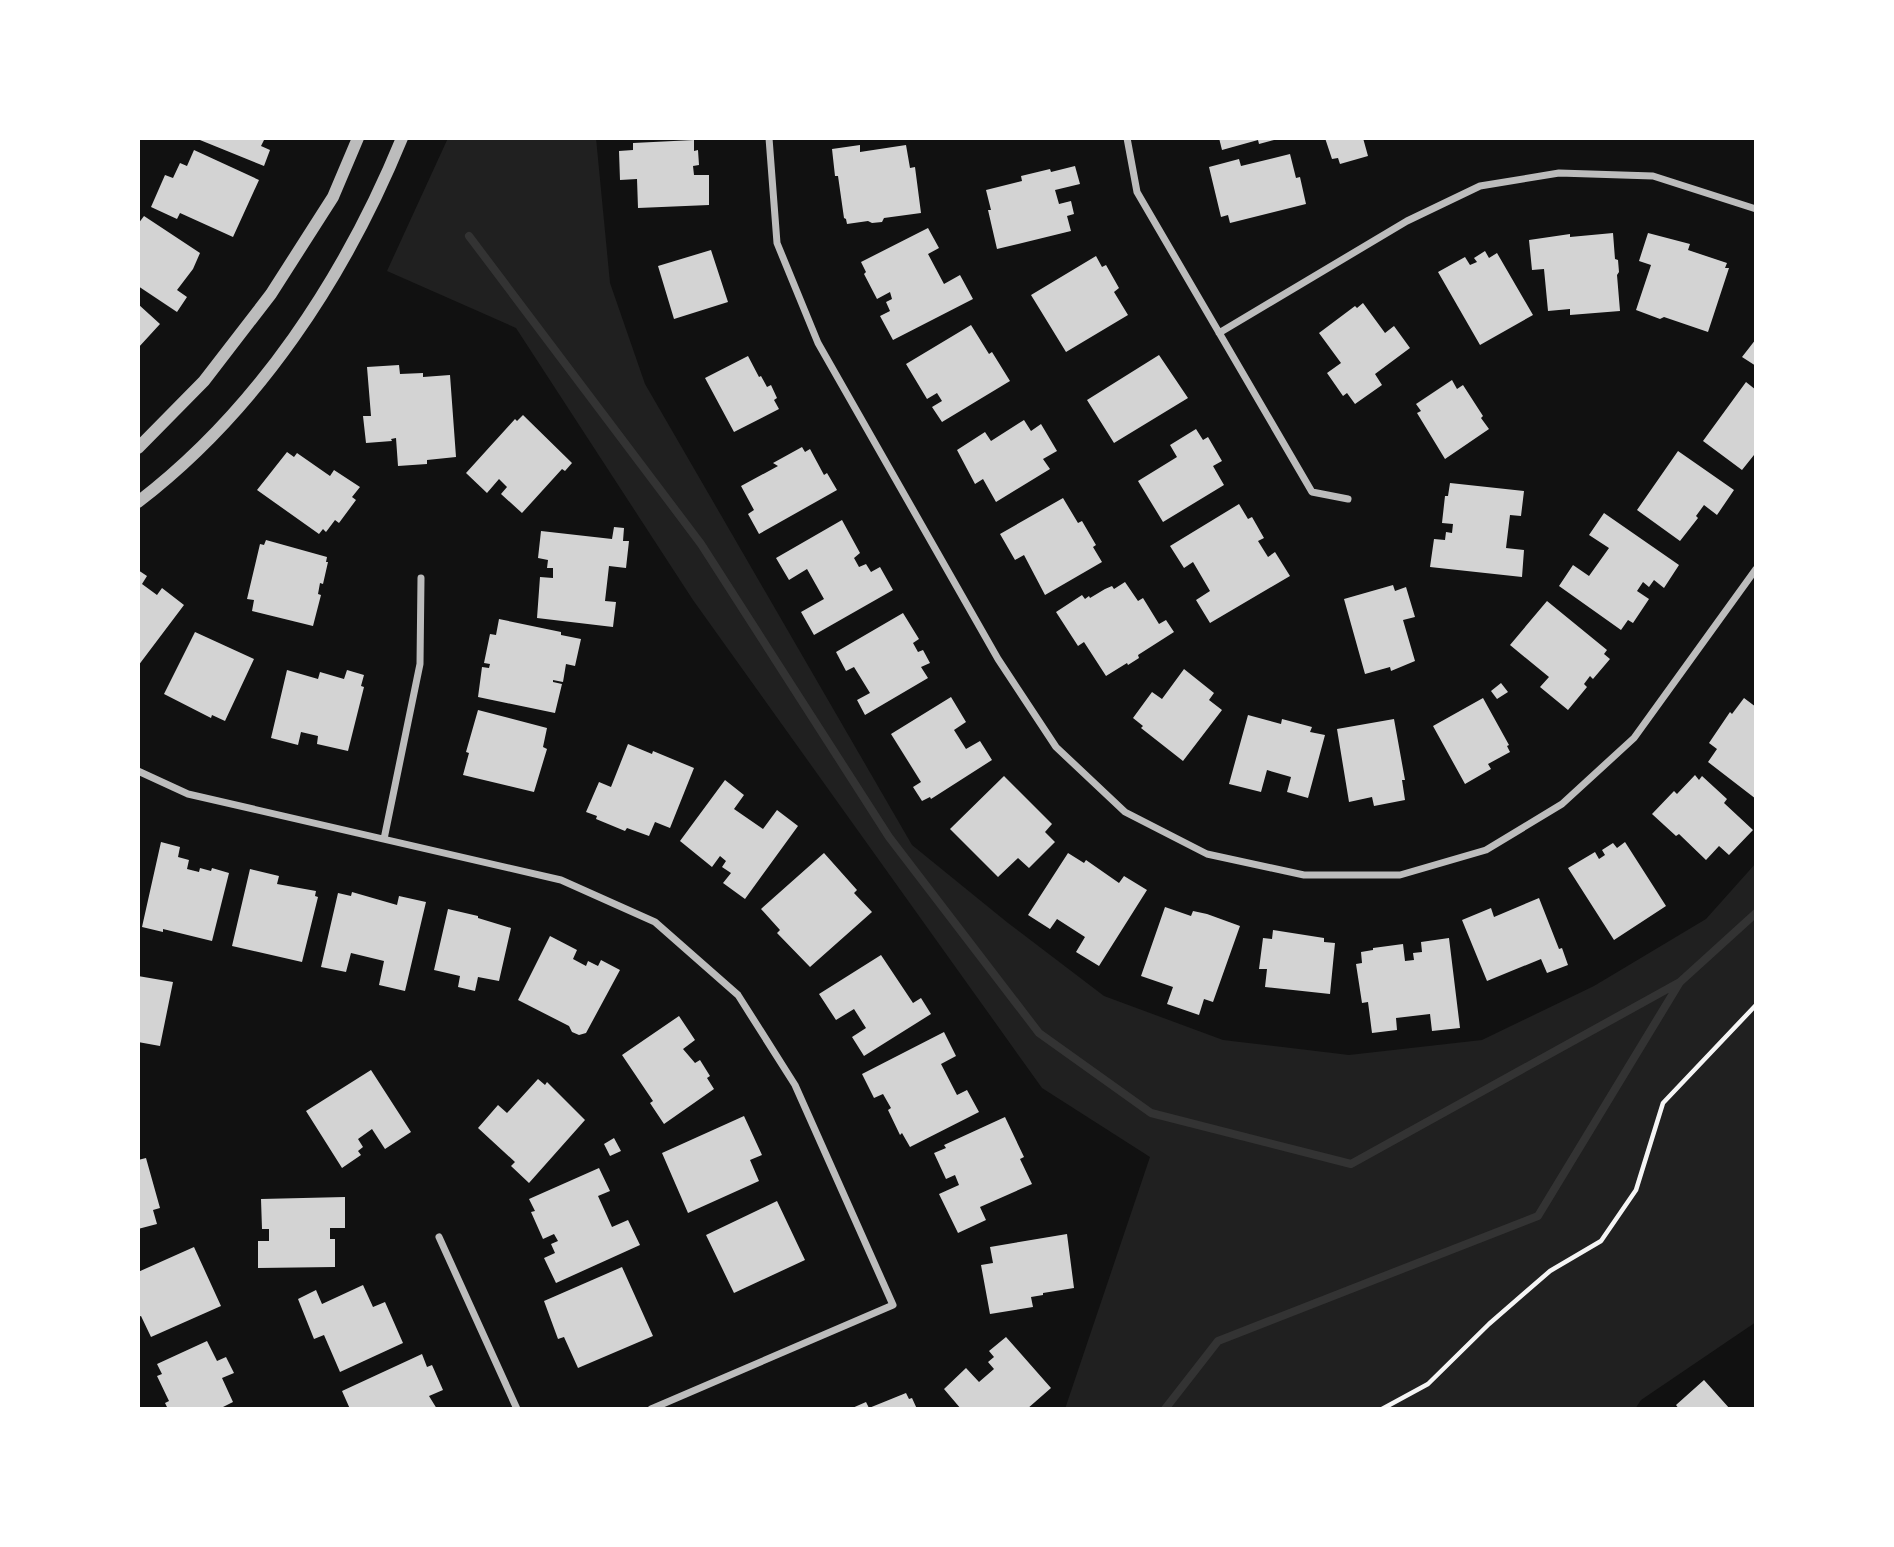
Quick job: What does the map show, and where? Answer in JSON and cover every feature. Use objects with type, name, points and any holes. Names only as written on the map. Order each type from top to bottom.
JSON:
[{"type":"street","points":[[138,448],[204,381],[271,294],[333,197],[358,138]]},
{"type":"street","points":[[138,502],[223,424],[285,351],[344,260],[402,138]]},
{"type":"street","points":[[769,138],[777,243],[818,344],[998,659],[1056,747],[1125,812],[1208,854],[1304,875],[1400,875],[1486,850],[1562,804],[1634,738],[1756,569]]},
{"type":"street","points":[[1127,138],[1137,192],[1312,492],[1348,499]]},
{"type":"street","points":[[1219,333],[1407,221],[1480,186],[1559,173],[1653,176],[1756,209]]},
{"type":"street","points":[[384,839],[420,664],[421,578]]},
{"type":"street","points":[[139,772],[188,794],[561,880],[655,922],[738,995],[796,1085],[893,1305],[651,1409]]},
{"type":"street","points":[[439,1237],[517,1409]]},
{"type":"path","points":[[1382,1409],[1428,1384],[1489,1324],[1550,1271],[1601,1241],[1636,1190],[1663,1103],[1756,1004]]},
{"type":"shaded area","points":[[448,138],[596,138],[610,283],[645,384],[912,845],[1104,996],[1223,1040],[1349,1055],[1482,1040],[1594,986],[1706,919],[1756,863],[1756,1322],[1641,1400],[1635,1409],[1065,1409],[1150,1157],[1042,1088],[693,600],[516,328],[387,271]]},
{"type":"building","points":[[195,138],[265,138],[261,146],[270,150],[264,166]]},
{"type":"building","points":[[1219,138],[1278,139],[1259,144],[1258,140],[1222,150]]},
{"type":"building","points":[[1325,138],[1363,138],[1368,156],[1340,164],[1338,158],[1332,159]]},
{"type":"building","points":[[694,140],[694,151],[698,150],[699,165],[693,166],[694,175],[709,175],[709,205],[638,208],[637,179],[620,180],[619,151],[633,150],[633,143]]},
{"type":"building","points":[[860,145],[860,152],[906,145],[910,168],[915,167],[921,213],[884,218],[882,222],[847,224],[838,176],[835,176],[832,149]]},
{"type":"building","points":[[194,150],[259,180],[233,237],[180,213],[177,219],[151,207],[165,175],[173,178],[180,163],[187,166]]},
{"type":"building","points":[[1290,154],[1296,178],[1300,177],[1306,204],[1230,223],[1228,215],[1221,217],[1209,167],[1239,159],[1241,166]]},
{"type":"building","points":[[1075,166],[1080,184],[1055,190],[1059,204],[1071,201],[1074,214],[1067,216],[1071,231],[997,249],[986,190],[1022,181],[1021,176]]},
{"type":"building","points":[[144,216],[200,253],[193,269],[177,290],[187,297],[177,312],[138,286],[138,224]]},
{"type":"building","points":[[928,228],[939,248],[928,254],[944,284],[960,275],[973,299],[893,340],[880,316],[890,311],[886,302],[892,299],[890,292],[877,299],[861,262]]},
{"type":"building","points":[[1613,233],[1615,259],[1618,260],[1620,311],[1570,315],[1570,309],[1548,311],[1544,269],[1532,270],[1529,240],[1570,234],[1570,237]]},
{"type":"building","points":[[1648,233],[1690,244],[1688,250],[1727,263],[1725,268],[1729,268],[1708,332],[1636,310],[1651,265],[1639,261]]},
{"type":"building","points":[[711,250],[728,302],[674,319],[658,266]]},
{"type":"building","points":[[1485,251],[1489,258],[1497,253],[1533,315],[1480,345],[1438,272],[1465,257],[1470,265],[1477,262],[1474,258]]},
{"type":"building","points":[[1096,256],[1102,267],[1106,265],[1119,288],[1114,292],[1128,315],[1066,352],[1031,295]]},
{"type":"building","points":[[1363,303],[1385,333],[1394,326],[1410,348],[1375,374],[1382,385],[1355,404],[1347,393],[1343,396],[1327,373],[1341,363],[1319,333]]},
{"type":"building","points":[[138,304],[160,324],[138,348]]},
{"type":"building","points":[[971,325],[1010,381],[942,422],[932,407],[942,401],[937,393],[927,399],[906,364]]},
{"type":"building","points":[[1756,339],[1756,366],[1742,357]]},
{"type":"building","points":[[1159,355],[1188,398],[1114,443],[1087,400]]},
{"type":"building","points":[[748,356],[759,377],[761,376],[767,387],[771,385],[779,409],[734,432],[705,378]]},
{"type":"building","points":[[399,365],[400,374],[423,373],[423,377],[450,375],[456,457],[427,460],[427,464],[398,466],[396,438],[391,439],[392,441],[366,443],[363,416],[371,416],[367,367]]},
{"type":"building","points":[[1452,380],[1457,389],[1463,385],[1489,429],[1445,459],[1417,413],[1421,411],[1416,404]]},
{"type":"building","points":[[1746,382],[1756,390],[1756,456],[1754,455],[1742,470],[1703,441]]},
{"type":"building","points":[[523,415],[572,463],[565,471],[562,469],[522,513],[501,494],[507,487],[499,479],[487,493],[466,473],[515,419],[517,421]]},
{"type":"building","points":[[1024,420],[1031,431],[1041,424],[1057,451],[1043,459],[1050,469],[996,502],[983,479],[975,484],[957,450],[985,432],[991,441]]},
{"type":"building","points":[[1196,429],[1203,440],[1208,437],[1222,461],[1213,466],[1224,485],[1163,522],[1138,481],[1177,457],[1170,445]]},
{"type":"building","points":[[802,447],[805,452],[810,449],[824,475],[827,473],[837,490],[759,534],[748,514],[754,510],[741,486],[778,466],[773,463]]},
{"type":"building","points":[[1678,451],[1734,490],[1717,515],[1704,505],[1696,516],[1698,518],[1680,541],[1637,510]]},
{"type":"building","points":[[287,452],[294,457],[297,453],[330,476],[334,470],[360,487],[352,497],[356,500],[339,523],[335,520],[326,532],[323,529],[319,534],[257,490]]},
{"type":"building","points":[[1450,483],[1524,491],[1521,516],[1510,515],[1506,548],[1524,550],[1522,577],[1430,567],[1434,539],[1445,540],[1446,532],[1452,533],[1453,524],[1442,523],[1445,496],[1448,496]]},
{"type":"building","points":[[1063,498],[1078,523],[1082,521],[1102,562],[1045,595],[1024,555],[1015,560],[1000,534]]},
{"type":"building","points":[[1239,504],[1248,519],[1252,517],[1264,538],[1258,541],[1268,557],[1275,552],[1290,576],[1210,623],[1196,600],[1210,591],[1193,562],[1184,568],[1170,546]]},
{"type":"building","points":[[1604,513],[1679,565],[1664,588],[1654,580],[1649,587],[1643,582],[1637,591],[1649,599],[1633,623],[1628,620],[1621,630],[1559,586],[1573,565],[1589,576],[1609,548],[1589,535]]},
{"type":"building","points":[[842,520],[860,553],[854,558],[859,567],[866,564],[871,572],[880,567],[893,590],[814,635],[801,612],[824,599],[807,569],[789,580],[776,558]]},
{"type":"building","points":[[614,527],[624,528],[623,541],[629,541],[626,568],[609,566],[605,601],[616,602],[613,627],[537,618],[540,577],[553,578],[553,568],[547,568],[548,560],[538,558],[541,531],[612,539]]},
{"type":"building","points":[[266,540],[327,557],[313,626],[252,611],[254,600],[247,599],[260,544],[264,545]]},
{"type":"building","points":[[138,570],[147,576],[142,584],[157,595],[162,588],[184,605],[138,666]]},
{"type":"building","points":[[1125,582],[1138,601],[1143,598],[1159,624],[1166,620],[1174,632],[1138,655],[1139,658],[1106,676],[1084,642],[1078,646],[1056,612],[1082,595],[1085,599],[1089,596],[1090,598]]},
{"type":"building","points":[[1393,585],[1395,591],[1406,587],[1415,617],[1403,620],[1415,661],[1391,671],[1390,667],[1365,674],[1344,599]]},
{"type":"building","points":[[1547,601],[1607,650],[1604,654],[1610,659],[1593,679],[1590,676],[1584,684],[1587,687],[1568,710],[1540,687],[1549,677],[1510,645]]},
{"type":"building","points":[[903,613],[919,639],[913,643],[918,652],[923,650],[930,663],[921,667],[928,678],[865,715],[857,700],[870,693],[854,667],[846,671],[836,652]]},
{"type":"building","points":[[499,619],[581,639],[575,666],[566,664],[563,682],[553,680],[562,684],[555,713],[478,697],[482,667],[489,668],[490,664],[484,663],[490,634],[496,635]]},
{"type":"building","points":[[195,632],[254,659],[225,721],[212,715],[211,718],[164,694]]},
{"type":"building","points":[[1184,669],[1214,693],[1209,700],[1222,710],[1183,761],[1141,728],[1143,726],[1133,718],[1152,692],[1162,699]]},
{"type":"building","points":[[287,670],[318,679],[320,672],[344,679],[347,670],[364,675],[361,686],[364,687],[348,751],[317,744],[318,736],[301,732],[298,745],[271,738]]},
{"type":"building","points":[[1501,683],[1508,692],[1497,699],[1491,691]]},
{"type":"building","points":[[951,697],[966,722],[954,730],[966,749],[980,741],[992,760],[931,799],[930,797],[922,801],[913,787],[921,782],[891,734]]},
{"type":"building","points":[[1483,698],[1509,745],[1507,746],[1510,752],[1488,764],[1491,769],[1465,784],[1433,726]]},
{"type":"building","points":[[1744,698],[1756,707],[1756,799],[1708,762],[1717,749],[1709,743],[1730,712],[1732,714]]},
{"type":"building","points":[[478,710],[547,728],[543,747],[547,749],[534,792],[463,775],[469,753],[466,752]]},
{"type":"building","points":[[1248,715],[1281,724],[1282,719],[1312,727],[1310,732],[1325,735],[1308,798],[1287,792],[1291,777],[1267,770],[1261,792],[1229,784]]},
{"type":"building","points":[[1394,719],[1405,780],[1402,780],[1405,800],[1374,806],[1372,797],[1349,802],[1337,729]]},
{"type":"building","points":[[628,744],[694,768],[670,828],[655,822],[649,836],[627,828],[625,831],[586,812],[599,782],[611,787]]},
{"type":"building","points":[[1695,775],[1699,780],[1702,776],[1727,799],[1724,803],[1753,830],[1729,855],[1719,846],[1706,860],[1679,834],[1676,836],[1652,814],[1674,791],[1677,794]]},
{"type":"building","points":[[1004,776],[1052,824],[1045,832],[1055,842],[1029,868],[1018,858],[998,877],[950,829]]},
{"type":"building","points":[[725,780],[744,795],[734,809],[763,829],[777,810],[798,826],[745,899],[723,883],[731,873],[722,867],[726,861],[720,856],[712,867],[680,841]]},
{"type":"building","points":[[161,842],[180,847],[178,857],[189,860],[187,869],[199,872],[200,868],[211,871],[212,868],[229,873],[212,941],[163,929],[163,932],[142,927]]},
{"type":"building","points":[[1625,842],[1666,906],[1614,940],[1568,868],[1595,852],[1599,859],[1605,855],[1602,850],[1613,843],[1617,848]]},
{"type":"building","points":[[824,853],[857,890],[854,893],[872,912],[810,967],[777,933],[780,930],[761,909]]},
{"type":"building","points":[[1068,853],[1084,863],[1086,860],[1119,883],[1124,876],[1147,890],[1099,966],[1076,952],[1085,937],[1057,919],[1050,929],[1028,915]]},
{"type":"building","points":[[250,869],[279,876],[277,884],[316,891],[315,896],[318,897],[302,962],[232,946]]},
{"type":"building","points":[[352,892],[397,905],[399,896],[426,902],[405,991],[379,985],[384,961],[351,953],[346,972],[321,967],[338,893],[351,896]]},
{"type":"building","points":[[1539,898],[1568,965],[1547,973],[1541,959],[1487,981],[1462,920],[1491,908],[1494,917]]},
{"type":"building","points":[[1165,907],[1191,916],[1193,911],[1207,914],[1240,926],[1213,1002],[1204,999],[1199,1015],[1167,1004],[1173,987],[1141,976]]},
{"type":"building","points":[[448,909],[511,928],[499,981],[478,977],[475,991],[458,987],[460,976],[434,970]]},
{"type":"building","points":[[1273,930],[1324,938],[1324,942],[1335,943],[1330,994],[1265,987],[1267,969],[1259,969],[1263,938],[1272,939]]},
{"type":"building","points":[[550,936],[577,950],[573,959],[586,966],[588,961],[598,966],[601,960],[620,970],[586,1033],[579,1035],[572,1032],[569,1026],[518,1000]]},
{"type":"building","points":[[1449,938],[1460,1028],[1432,1031],[1430,1014],[1396,1018],[1397,1030],[1372,1033],[1368,1002],[1362,1003],[1356,964],[1362,963],[1361,952],[1403,944],[1405,961],[1414,960],[1413,953],[1422,952],[1421,942]]},
{"type":"building","points":[[881,955],[913,1003],[921,998],[931,1014],[864,1056],[852,1037],[866,1028],[854,1009],[836,1020],[819,994]]},
{"type":"building","points":[[138,976],[173,982],[160,1046],[138,1042]]},
{"type":"building","points":[[679,1016],[695,1040],[683,1049],[695,1063],[700,1060],[714,1089],[664,1124],[650,1103],[653,1101],[622,1055]]},
{"type":"building","points":[[944,1032],[956,1056],[941,1064],[957,1095],[967,1090],[979,1112],[910,1147],[902,1133],[900,1135],[883,1094],[874,1098],[862,1074]]},
{"type":"building","points":[[371,1070],[411,1132],[385,1149],[372,1129],[358,1139],[363,1147],[358,1151],[361,1155],[342,1168],[306,1111]]},
{"type":"building","points":[[538,1079],[545,1085],[547,1082],[585,1120],[529,1183],[511,1166],[515,1162],[478,1128],[498,1105],[507,1113]]},
{"type":"building","points":[[744,1116],[762,1155],[750,1160],[759,1181],[688,1213],[662,1153]]},
{"type":"building","points":[[1005,1117],[1024,1157],[1020,1159],[1032,1184],[980,1207],[986,1220],[958,1233],[939,1194],[959,1185],[955,1175],[946,1179],[934,1153],[946,1148],[944,1145]]},
{"type":"building","points":[[614,1138],[621,1151],[610,1156],[604,1144]]},
{"type":"building","points":[[146,1158],[160,1208],[153,1210],[157,1224],[138,1229],[138,1160]]},
{"type":"building","points":[[599,1168],[610,1191],[598,1196],[612,1227],[628,1220],[640,1245],[556,1283],[544,1258],[555,1253],[551,1244],[558,1241],[554,1234],[543,1239],[531,1212],[535,1211],[529,1199]]},
{"type":"building","points":[[345,1197],[345,1228],[330,1228],[330,1239],[335,1239],[335,1267],[258,1268],[258,1241],[269,1241],[269,1229],[262,1229],[261,1199]]},
{"type":"building","points":[[777,1201],[805,1260],[734,1293],[706,1235]]},
{"type":"building","points":[[1067,1234],[1074,1288],[1031,1297],[1033,1307],[990,1314],[981,1265],[993,1263],[990,1247]]},
{"type":"building","points":[[194,1247],[221,1306],[151,1337],[141,1316],[138,1317],[138,1272]]},
{"type":"building","points":[[622,1267],[653,1336],[578,1368],[564,1337],[558,1339],[544,1301]]},
{"type":"building","points":[[363,1285],[373,1307],[385,1302],[403,1343],[340,1372],[324,1335],[314,1339],[298,1299],[316,1290],[322,1304]]},
{"type":"building","points":[[1006,1337],[1051,1388],[1027,1409],[961,1409],[944,1389],[966,1368],[979,1382],[994,1369],[988,1362],[994,1357],[989,1351]]},
{"type":"building","points":[[207,1341],[217,1361],[226,1357],[234,1373],[222,1378],[233,1402],[219,1409],[168,1409],[165,1403],[169,1401],[157,1376],[162,1374],[157,1364]]},
{"type":"building","points":[[422,1354],[427,1367],[432,1365],[443,1390],[429,1396],[437,1409],[350,1409],[342,1391]]},
{"type":"building","points":[[1704,1380],[1730,1409],[1679,1409],[1676,1405]]},
{"type":"building","points":[[906,1393],[909,1399],[912,1398],[917,1409],[850,1409],[866,1402],[869,1408]]},
{"type":"waterway","points":[[469,236],[701,544],[889,837],[1039,1033],[1151,1113],[1351,1164],[1680,982]]},
{"type":"waterway","points":[[1165,1409],[1218,1341],[1538,1216],[1680,982],[1756,913]]}]
